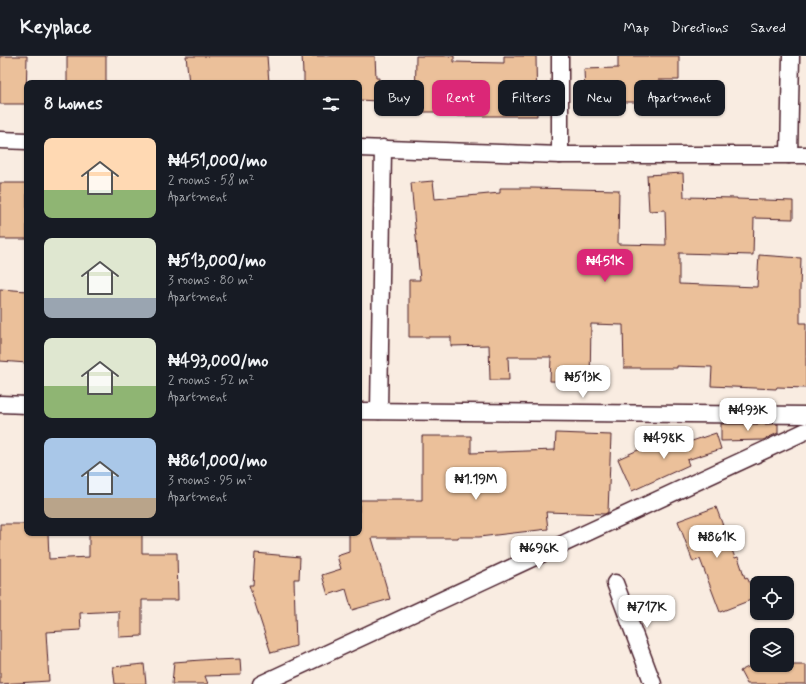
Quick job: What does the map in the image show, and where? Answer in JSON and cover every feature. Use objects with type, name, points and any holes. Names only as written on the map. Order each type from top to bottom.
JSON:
[{"type":"street","points":[[560,56],[560,155]]},
{"type":"street","points":[[789,155],[791,56]]},
{"type":"street","points":[[0,140],[24,141]]},
{"type":"street","points":[[362,148],[560,155],[806,155]]},
{"type":"street","points":[[378,411],[382,148]]},
{"type":"street","points":[[0,404],[24,405]]},
{"type":"street","points":[[362,411],[806,415]]},
{"type":"street","points":[[261,684],[806,431]]},
{"type":"street","points":[[615,583],[653,684]]},
{"type":"building","points":[[0,56],[27,56],[26,80],[24,80],[24,104],[0,104]]},
{"type":"building","points":[[67,56],[106,56],[106,80],[67,80]]},
{"type":"building","points":[[186,56],[267,56],[269,80],[189,80]]},
{"type":"building","points":[[302,56],[375,56],[376,78],[379,78],[379,80],[374,80],[374,101],[362,100],[362,80],[304,80]]},
{"type":"building","points":[[416,56],[454,56],[454,62],[504,63],[504,56],[536,56],[536,80],[498,80],[498,116],[490,116],[490,80],[432,80],[432,112],[424,112],[424,80],[416,80]]},
{"type":"building","points":[[618,56],[679,56],[679,80],[634,80],[634,102],[626,102],[626,80],[584,80],[584,69],[618,68]]},
{"type":"building","points":[[683,173],[684,197],[793,201],[793,219],[754,218],[753,255],[679,253],[679,284],[757,287],[759,255],[801,258],[800,323],[806,323],[806,388],[777,387],[776,389],[711,386],[712,367],[677,366],[677,368],[624,368],[623,325],[591,324],[590,382],[550,381],[551,357],[508,357],[509,380],[490,380],[489,345],[451,346],[451,337],[409,337],[409,280],[420,280],[411,183],[433,181],[435,199],[500,193],[500,188],[619,190],[618,244],[666,245],[665,210],[649,211],[647,175]]},
{"type":"building","points":[[0,183],[24,183],[24,239],[0,239]]},
{"type":"building","points":[[0,289],[24,291],[24,363],[0,361]]},
{"type":"building","points":[[721,424],[778,424],[778,433],[763,440],[721,441]]},
{"type":"building","points":[[556,433],[611,435],[608,512],[605,514],[546,512],[548,529],[479,537],[372,538],[390,599],[352,610],[346,589],[328,595],[322,575],[341,569],[337,556],[349,552],[349,536],[362,536],[362,500],[422,500],[422,436],[471,436],[471,453],[555,450]]},
{"type":"building","points":[[716,433],[721,449],[687,460],[689,465],[632,491],[618,459],[647,446],[650,452],[678,439],[680,445]]},
{"type":"building","points":[[716,507],[735,558],[738,557],[745,578],[747,577],[750,584],[750,600],[720,612],[700,559],[693,562],[678,521]]},
{"type":"building","points":[[0,524],[24,524],[24,536],[48,536],[49,559],[89,557],[89,536],[142,536],[142,553],[177,553],[178,600],[142,600],[142,636],[119,637],[119,611],[80,613],[81,630],[46,632],[49,681],[0,684]]},
{"type":"building","points":[[255,553],[300,557],[299,579],[294,579],[296,646],[271,653],[249,585],[253,585]]},
{"type":"building","points":[[240,659],[241,675],[205,676],[208,684],[172,684],[174,662]]},
{"type":"building","points":[[144,664],[146,684],[115,684],[113,667]]},
{"type":"building","points":[[794,665],[806,665],[806,684],[747,684],[740,671],[750,666],[750,672],[794,672]]}]
